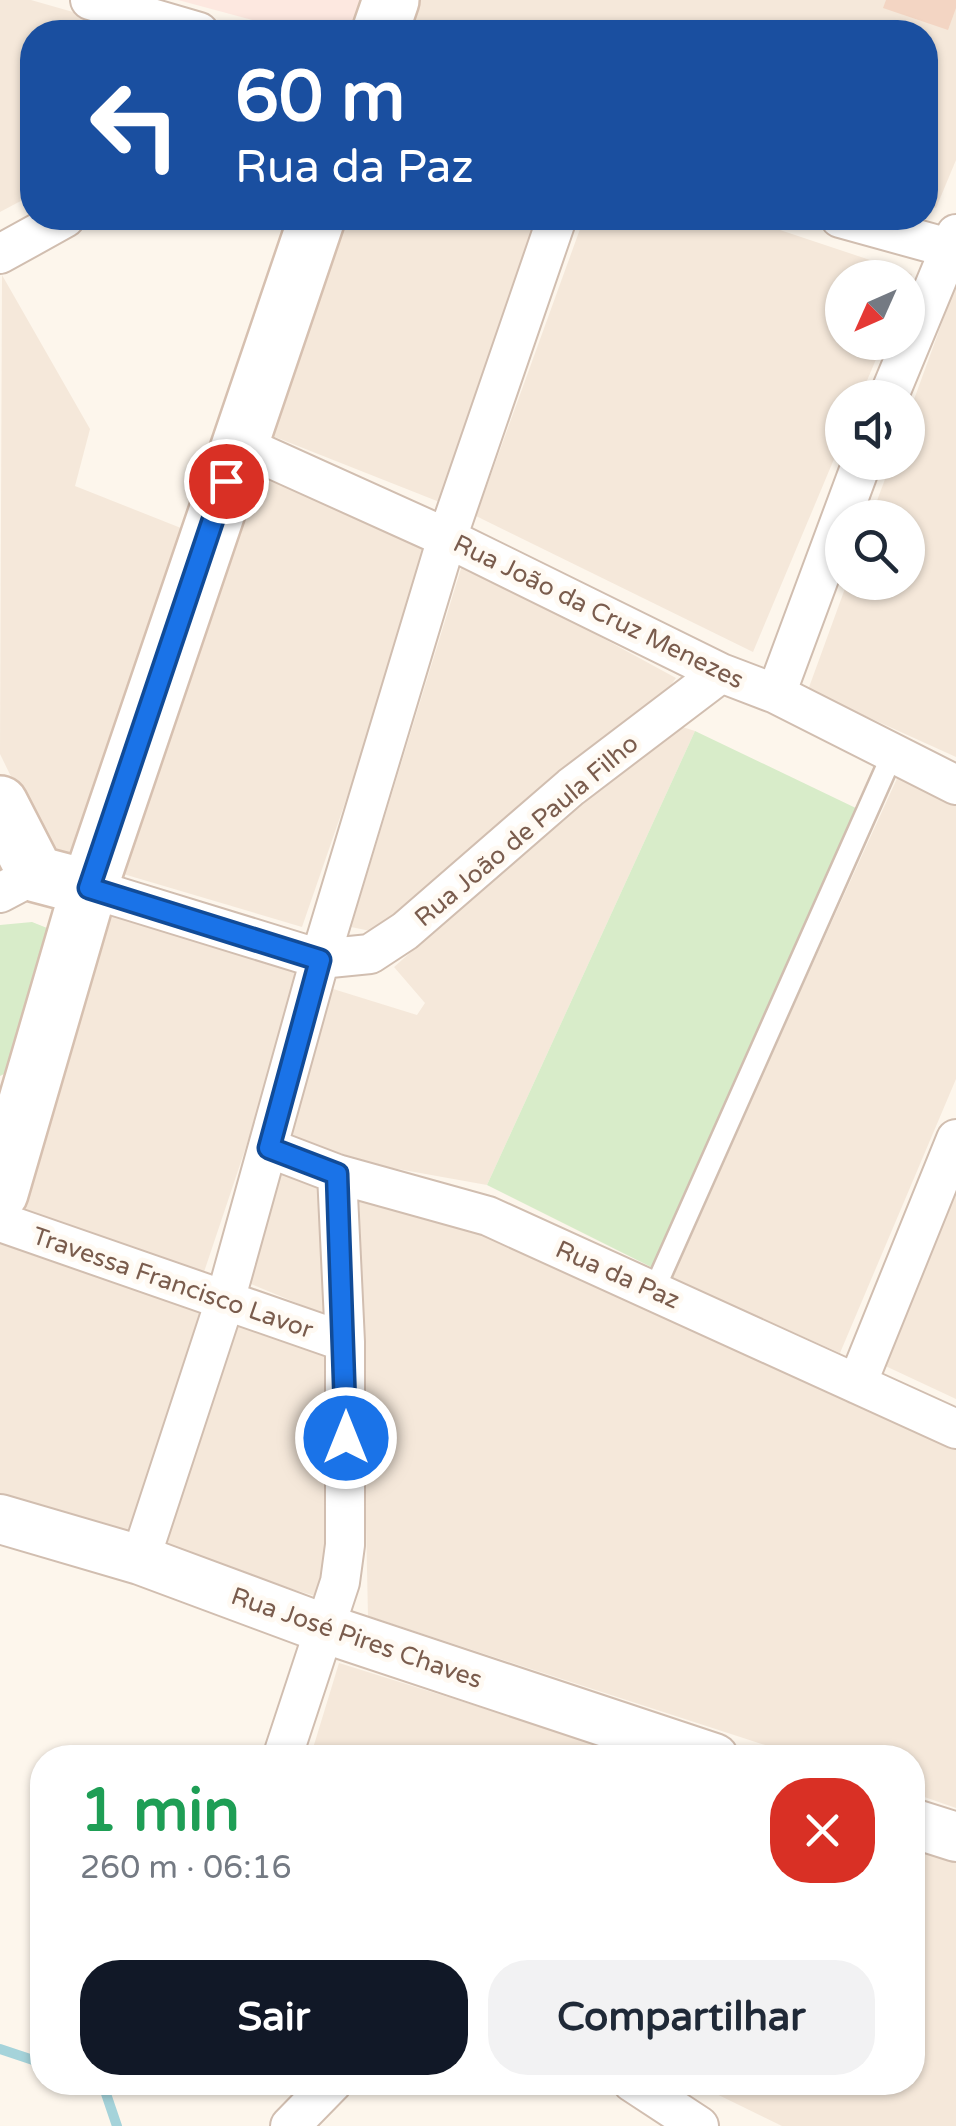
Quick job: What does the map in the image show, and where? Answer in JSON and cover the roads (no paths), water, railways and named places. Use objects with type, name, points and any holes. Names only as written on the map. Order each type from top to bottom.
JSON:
[{"type":"main road","points":[[3,1163],[89,888],[313,230]]},
{"type":"main road","points":[[0,804],[18,884],[89,888]]},
{"type":"street","points":[[90,0],[158,20]]},
{"type":"street","points":[[0,254],[43,230]]},
{"type":"street","points":[[140,1560],[225,1301],[320,960],[447,538],[553,230]]},
{"type":"street","points":[[893,230],[954,244],[896,380]]},
{"type":"street","name":"Rua João da Cruz Menezes","points":[[239,444],[447,538],[722,673],[776,694],[956,785]]},
{"type":"street","points":[[776,694],[855,480]]},
{"type":"street","name":"Rua João de Paula Filho","points":[[320,960],[370,954],[388,944],[571,787],[722,673]]},
{"type":"street","points":[[89,888],[320,960]]},
{"type":"street","points":[[856,1384],[956,1139]]},
{"type":"street","name":"Rua da Paz","points":[[269,1148],[337,1174],[488,1216],[956,1429]]},
{"type":"street","points":[[286,1745],[340,1582],[345,1545],[346,1342],[337,1174]]},
{"type":"street","name":"Travessa Francisco Lavor","points":[[0,1222],[346,1342]]},
{"type":"street","name":"Rua José Pires Chaves","points":[[0,1519],[140,1560],[323,1628],[675,1745]]},
{"type":"street","points":[[925,1827],[956,1838]]},
{"type":"street","points":[[290,2126],[321,2095]]},
{"type":"street","points":[[651,2095],[700,2126]]},
{"type":"lane","points":[[654,1290],[893,753]]},
{"type":"waterway","points":[[0,2049],[30,2059]]},
{"type":"waterway","points":[[106,2095],[117,2126]]}]
